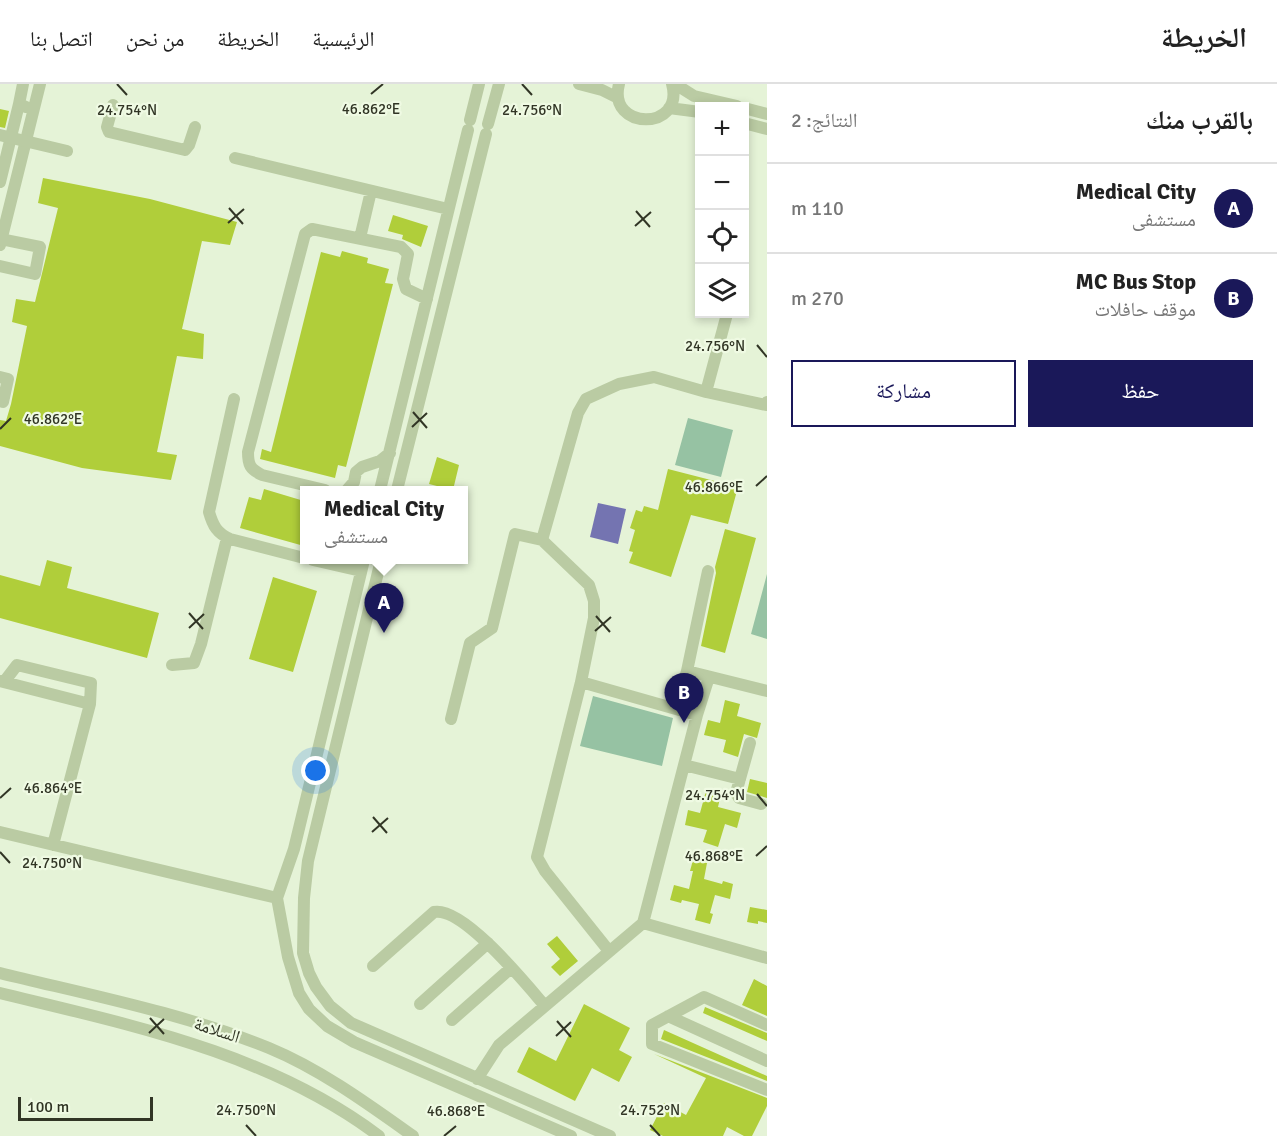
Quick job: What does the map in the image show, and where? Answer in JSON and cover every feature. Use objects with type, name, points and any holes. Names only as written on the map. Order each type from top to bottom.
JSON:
[{"type":"street","points":[[0,183],[23,84]]},
{"type":"street","points":[[0,245],[40,84]]},
{"type":"street","points":[[382,486],[478,84]]},
{"type":"street","points":[[398,486],[499,84]]},
{"type":"street","points":[[579,84],[602,90],[618,98],[628,114],[645,120],[654,119],[669,108],[673,99],[674,84],[694,96],[720,102]]},
{"type":"street","points":[[618,98],[619,84]]},
{"type":"street","points":[[19,104],[34,109]]},
{"type":"street","points":[[113,105],[107,127],[109,132],[185,150],[195,127]]},
{"type":"street","points":[[669,108],[695,111]]},
{"type":"street","points":[[749,109],[767,114]]},
{"type":"street","points":[[749,124],[767,129]]},
{"type":"street","points":[[0,135],[67,151]]},
{"type":"street","points":[[235,158],[448,209]]},
{"type":"street","points":[[360,238],[371,191]]},
{"type":"street","points":[[308,486],[262,475],[253,471],[248,464],[248,453],[305,234],[312,229],[401,247],[408,254],[403,279],[406,289],[427,299]]},
{"type":"street","points":[[0,239],[40,247],[35,274],[0,266]]},
{"type":"street","points":[[706,392],[726,318]]},
{"type":"street","points":[[0,377],[8,379],[3,402],[0,401]]},
{"type":"street","points":[[542,540],[578,413],[586,399],[619,384],[654,377],[706,392],[766,405],[767,402]]},
{"type":"street","points":[[234,399],[209,512],[212,524],[226,538],[300,557]]},
{"type":"street","points":[[350,486],[356,472],[362,467],[380,461],[390,453]]},
{"type":"street","points":[[451,719],[470,643],[492,628],[514,534],[542,540],[589,585],[594,601],[594,618],[581,682],[537,857],[545,871],[609,951]]},
{"type":"street","points":[[172,665],[194,663],[201,644],[226,538]]},
{"type":"street","points":[[380,564],[308,861],[304,898],[303,953],[315,987],[330,1006],[351,1023],[610,1136]]},
{"type":"street","points":[[362,565],[294,849],[277,898],[288,957],[299,993],[309,1009],[327,1026],[354,1042],[571,1136]]},
{"type":"street","points":[[676,709],[687,671],[708,571]]},
{"type":"street","points":[[53,844],[90,704],[91,683],[17,664],[2,682],[90,704]]},
{"type":"street","points":[[687,671],[767,691]]},
{"type":"street","points":[[477,1079],[499,1045],[643,923],[709,677]]},
{"type":"street","points":[[581,682],[697,715]]},
{"type":"street","points":[[750,743],[737,796],[760,804]]},
{"type":"street","points":[[684,765],[740,779]]},
{"type":"street","points":[[0,832],[277,898]]},
{"type":"street","points":[[373,966],[437,911],[459,919],[488,944],[545,1006]]},
{"type":"street","points":[[643,923],[767,958]]},
{"type":"street","points":[[420,1004],[488,944]]},
{"type":"street","points":[[288,957],[303,953]]},
{"type":"street","points":[[452,1020],[511,968]]},
{"type":"street","name":"السلامة","points":[[0,973],[168,1015],[270,1049],[327,1079],[413,1136]]},
{"type":"street","name":"السلامة","points":[[0,993],[160,1034],[234,1058],[263,1069],[318,1097],[379,1136]]},
{"type":"street","points":[[767,1025],[704,997],[652,1025],[652,1044],[767,1090]]},
{"type":"street","points":[[668,1016],[767,1061]]},
{"type":"green space","points":[[688,418],[733,430],[721,477],[675,465]]},
{"type":"green space","points":[[767,574],[767,639],[751,634]]},
{"type":"green space","points":[[593,696],[673,718],[662,766],[580,746]]},
{"type":"water","points":[[598,503],[626,509],[618,544],[590,537]]},
{"type":"building","points":[[0,109],[9,111],[5,128],[0,127]]},
{"type":"building","points":[[43,178],[150,199],[237,222],[230,245],[202,241],[182,329],[204,334],[203,359],[177,356],[157,452],[177,455],[171,480],[82,468],[0,446],[0,420],[6,421],[11,404],[27,326],[12,322],[16,299],[35,302],[58,208],[38,203]]},
{"type":"building","points":[[393,215],[428,226],[421,247],[402,239],[403,235],[388,231]]},
{"type":"building","points":[[342,251],[368,258],[367,263],[389,269],[385,283],[393,284],[346,467],[338,465],[335,478],[260,459],[262,449],[271,452],[321,252],[340,257]]},
{"type":"building","points":[[437,457],[459,465],[454,486],[429,484]]},
{"type":"building","points":[[668,469],[738,487],[728,524],[691,515],[671,577],[629,563],[633,552],[629,551],[635,530],[630,528],[636,510],[642,512],[644,506],[658,510]]},
{"type":"building","points":[[264,489],[300,500],[300,545],[240,528],[249,497],[261,500]]},
{"type":"building","points":[[725,529],[756,538],[725,653],[701,646],[716,573],[715,567]]},
{"type":"building","points":[[47,560],[72,567],[67,588],[159,613],[147,658],[0,618],[0,575],[40,586]]},
{"type":"building","points":[[273,577],[317,591],[293,672],[249,659]]},
{"type":"building","points":[[725,700],[740,704],[737,716],[761,723],[757,738],[744,734],[738,757],[723,752],[726,740],[704,735],[708,720],[720,723]]},
{"type":"building","points":[[750,779],[767,783],[767,798],[747,792]]},
{"type":"building","points":[[706,791],[721,794],[718,807],[741,813],[737,828],[725,824],[718,847],[703,842],[707,830],[685,825],[688,810],[700,813]]},
{"type":"building","points":[[693,860],[707,863],[704,879],[722,884],[723,881],[733,884],[730,899],[715,895],[710,913],[713,914],[710,924],[695,920],[699,904],[670,900],[674,885],[689,889]]},
{"type":"building","points":[[750,907],[767,910],[767,923],[747,922]]},
{"type":"building","points":[[557,936],[578,961],[560,976],[551,967],[560,959],[547,944]]},
{"type":"building","points":[[754,979],[767,986],[767,1016],[742,1005]]},
{"type":"building","points":[[584,1004],[630,1028],[619,1050],[632,1057],[619,1082],[592,1068],[575,1101],[517,1072],[529,1047],[556,1061]]},
{"type":"building","points":[[705,1007],[767,1033],[767,1041],[703,1013]]},
{"type":"building","points":[[664,1030],[767,1076],[767,1081],[661,1039]]},
{"type":"building","points":[[654,1054],[767,1098],[767,1106],[752,1136],[744,1136],[727,1127],[723,1136],[663,1136],[650,1130],[664,1103],[686,1115],[706,1078]]},
{"type":"place","name":"Medical City","points":[[384,633]]},
{"type":"place","name":"MC Bus Stop","points":[[684,723]]}]
